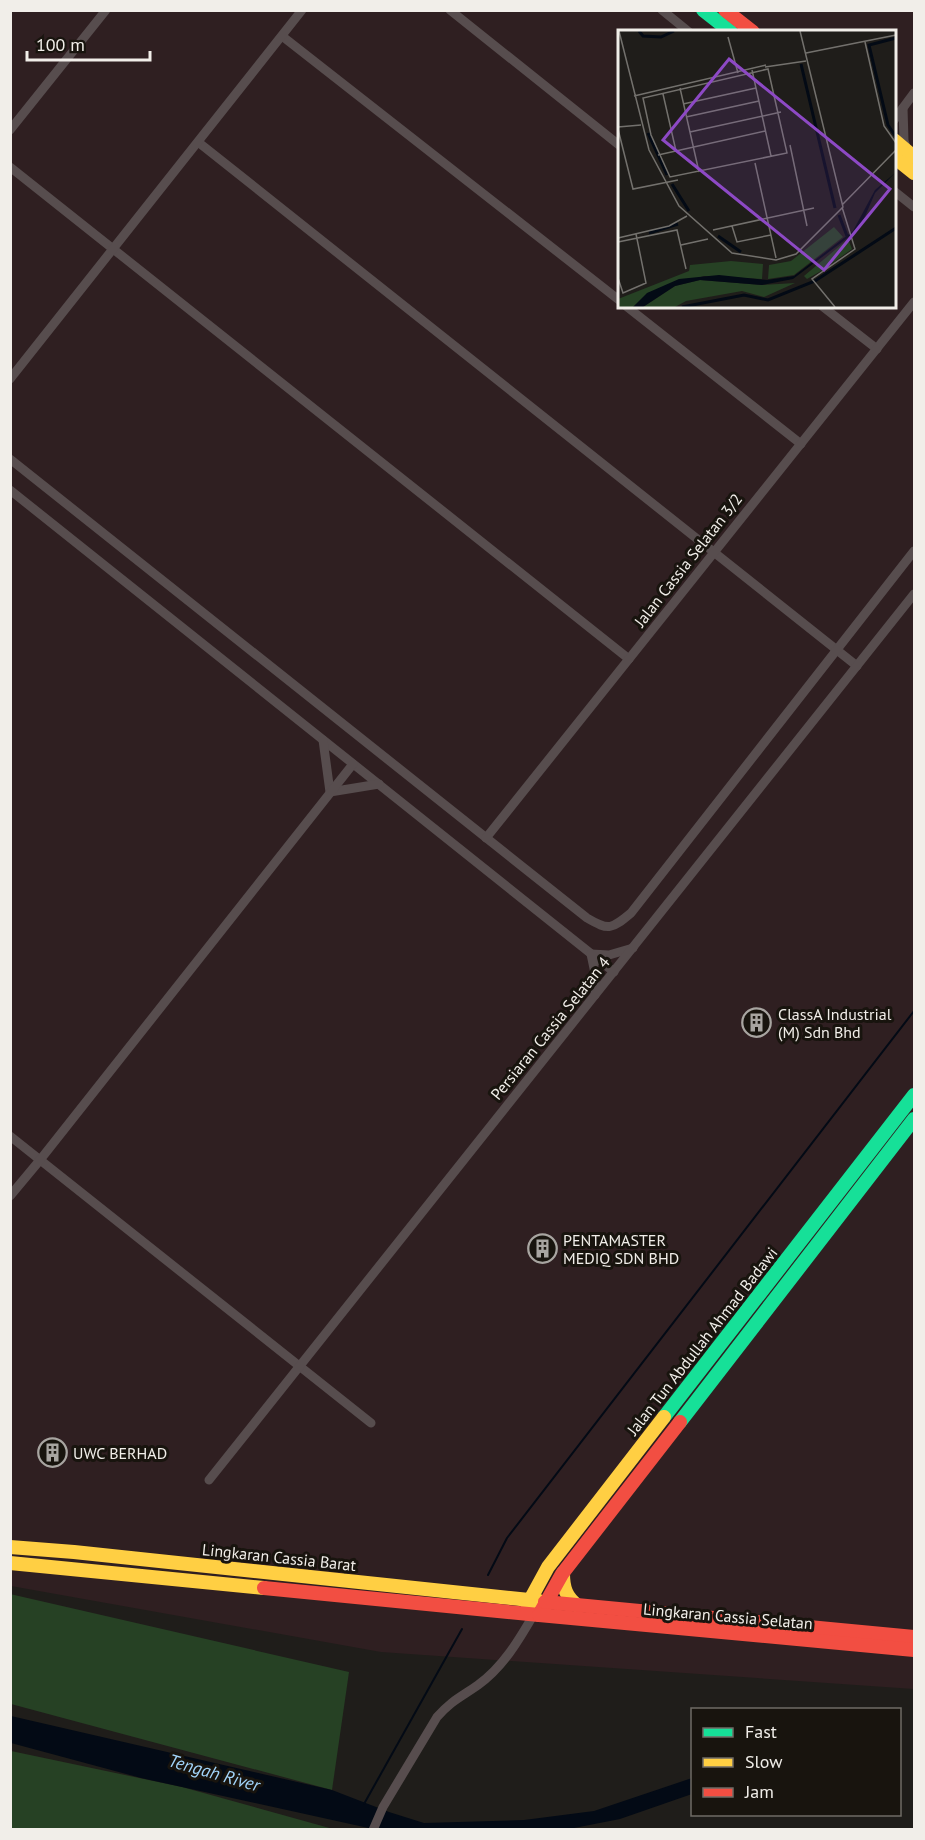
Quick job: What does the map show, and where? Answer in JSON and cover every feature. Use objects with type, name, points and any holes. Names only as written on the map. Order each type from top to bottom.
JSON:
[{"type":"main road","points":[[703,10],[728,30]]},
{"type":"main road","points":[[725,10],[750,30]]},
{"type":"main road","points":[[895,141],[911,154]]},
{"type":"main road","points":[[895,157],[915,173]]},
{"type":"main road","name":"Jalan Tun Abdullah Ahmad Badawi","points":[[535,1609],[546,1570],[915,1095]]},
{"type":"main road","name":"Jalan Tun Abdullah Ahmad Badawi","points":[[535,1609],[915,1119]]},
{"type":"main road","points":[[734,1327],[734,1337],[738,1340],[744,1339]]},
{"type":"main road","name":"Lingkaran Cassia Barat","points":[[10,1547],[498,1596],[535,1609]]},
{"type":"main road","name":"Lingkaran Cassia Barat","points":[[10,1563],[535,1609]]},
{"type":"main road","points":[[498,1596],[529,1584],[546,1570]]},
{"type":"main road","points":[[562,1573],[562,1586],[565,1594],[571,1602],[578,1606]]},
{"type":"main road","name":"Lingkaran Cassia Selatan","points":[[535,1609],[578,1606],[915,1637]]},
{"type":"main road","name":"Lingkaran Cassia Selatan","points":[[535,1609],[915,1650]]},
{"type":"street","points":[[10,130],[106,10]]},
{"type":"street","points":[[10,379],[302,10]]},
{"type":"street","points":[[450,10],[618,144]]},
{"type":"street","points":[[662,10],[687,30]]},
{"type":"street","points":[[282,36],[618,299]]},
{"type":"street","points":[[895,119],[915,93]]},
{"type":"street","points":[[895,112],[903,108]]},
{"type":"street","points":[[903,108],[904,141],[911,154]]},
{"type":"street","points":[[198,142],[857,666]]},
{"type":"street","points":[[10,167],[629,659]]},
{"type":"street","points":[[895,192],[915,207]]},
{"type":"street","name":"Jalan Cassia Selatan 3/2","points":[[486,837],[915,302]]},
{"type":"street","points":[[629,308],[801,444]]},
{"type":"street","points":[[825,308],[877,349]]},
{"type":"street","points":[[10,459],[600,926],[616,926],[631,913],[915,551]]},
{"type":"street","points":[[10,490],[614,972]]},
{"type":"street","name":"Persiaran Cassia Selatan 4","points":[[209,1480],[915,594]]},
{"type":"street","points":[[323,740],[330,792]]},
{"type":"street","points":[[10,1196],[353,764]]},
{"type":"street","points":[[330,792],[379,784]]},
{"type":"street","points":[[591,954],[609,955],[633,948]]},
{"type":"street","points":[[591,954],[595,973],[595,996]]},
{"type":"street","points":[[10,1136],[371,1423]]},
{"type":"street","points":[[373,1830],[383,1807],[437,1717],[449,1704],[479,1685],[495,1670],[513,1650],[535,1609]]},
{"type":"shaded area","points":[[10,11],[914,11],[914,1689],[381,1652],[11,1586]]},
{"type":"green space","points":[[10,1594],[349,1672],[332,1790],[11,1704]]},
{"type":"green space","points":[[11,1751],[182,1787],[333,1829],[11,1830]]},
{"type":"water","name":"Tengah River","points":[[11,1716],[332,1790],[424,1823],[524,1820],[594,1811],[691,1778],[691,1794],[620,1819],[569,1829],[373,1829],[141,1778],[11,1743]]},
{"type":"waterway","points":[[488,1575],[507,1538],[914,1011]]},
{"type":"waterway","points":[[364,1804],[462,1629]]},
{"type":"traffic: fast","points":[[703,10],[728,30]]},
{"type":"traffic: fast","points":[[664,1417],[914,1095]]},
{"type":"traffic: fast","points":[[680,1422],[914,1119]]},
{"type":"traffic: slow","points":[[895,141],[914,157]]},
{"type":"traffic: slow","points":[[895,158],[914,173]]},
{"type":"traffic: slow","points":[[526,1613],[530,1600],[548,1567],[664,1417]]},
{"type":"traffic: slow","points":[[10,1547],[539,1601]]},
{"type":"traffic: slow","points":[[10,1563],[264,1588]]},
{"type":"traffic: slow","points":[[563,1573],[566,1592],[578,1606]]},
{"type":"traffic: jam","points":[[725,10],[750,30]]},
{"type":"traffic: jam","points":[[264,1588],[539,1615],[562,1574],[680,1422]]},
{"type":"traffic: jam","points":[[545,1602],[914,1637]]},
{"type":"traffic: jam","points":[[539,1615],[914,1650]]},
{"type":"place","name":"ClassA Industrial (M) Sdn Bhd","points":[[757,1023]]},
{"type":"place","name":"PENTAMASTER MEDIQ SDN BHD","points":[[542,1249]]},
{"type":"place","name":"UWC BERHAD","points":[[52,1453]]}]
